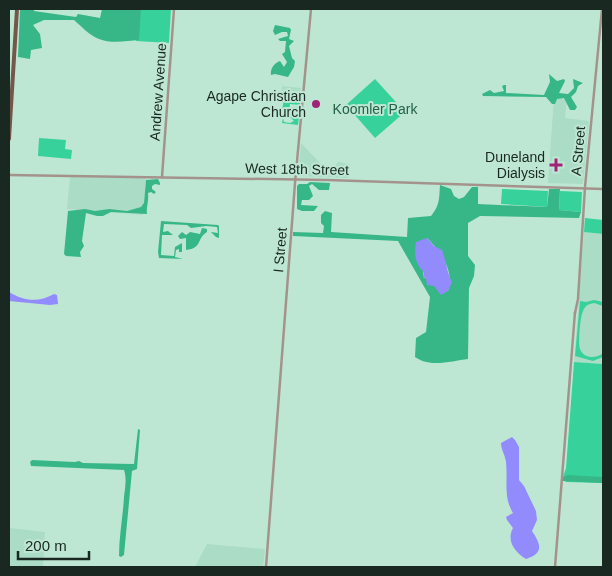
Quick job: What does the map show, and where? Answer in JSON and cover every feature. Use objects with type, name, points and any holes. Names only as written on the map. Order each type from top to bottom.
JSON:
[{"type":"main road","points":[[9,138],[17,9]]},
{"type":"street","name":"Andrew Avenue","points":[[162,177],[174,9]]},
{"type":"street","name":"I Street","points":[[266,567],[295,179],[311,9]]},
{"type":"street","name":"A Street","points":[[555,567],[585,187],[602,9]]},
{"type":"street","name":"West 18th Street","points":[[9,175],[295,179],[603,188]]},
{"type":"shaded area","points":[[282,86],[301,88],[300,102],[281,101]]},
{"type":"shaded area","points":[[554,97],[567,99],[565,118],[589,121],[583,184],[548,183]]},
{"type":"shaded area","points":[[301,143],[330,172],[338,162],[350,164],[349,178],[298,176]]},
{"type":"shaded area","points":[[70,177],[146,178],[143,215],[67,209]]},
{"type":"shaded area","points":[[584,232],[603,234],[603,364],[574,362]]},
{"type":"shaded area","points":[[427,238],[434,246],[442,250],[452,282],[448,291],[441,295],[434,286],[427,285],[426,278],[423,277],[424,272],[416,258],[416,242]]},
{"type":"shaded area","points":[[9,292],[31,300],[42,299],[54,294],[57,295],[58,304],[9,301]]},
{"type":"shaded area","points":[[512,437],[519,447],[519,480],[536,511],[537,520],[532,531],[539,547],[536,554],[526,559],[518,553],[511,542],[513,528],[506,517],[513,513],[508,501],[506,462],[501,443]]},
{"type":"shaded area","points":[[9,528],[45,532],[43,567],[9,567]]},
{"type":"shaded area","points":[[207,544],[265,549],[263,567],[195,567]]},
{"type":"green space","points":[[20,9],[34,9],[34,11],[76,17],[78,14],[100,18],[102,9],[141,9],[139,40],[104,41],[92,36],[74,20],[44,20],[33,25],[40,34],[42,48],[31,50],[30,59],[18,57]]},
{"type":"green space","points":[[139,9],[171,9],[169,43],[136,41]]},
{"type":"green space","points":[[275,25],[290,28],[289,39],[294,41],[289,46],[292,58],[295,61],[294,67],[288,77],[271,75],[272,68],[276,63],[280,61],[284,67],[287,62],[282,54],[285,52],[286,41],[278,39],[288,36],[287,32],[275,35],[273,31]]},
{"type":"green space","points":[[549,74],[557,81],[564,79],[565,81],[559,93],[568,94],[574,88],[573,79],[583,83],[578,86],[576,92],[571,97],[577,107],[575,110],[570,110],[564,98],[557,99],[555,104],[552,104],[546,97],[483,96],[482,94],[490,90],[494,93],[504,91],[502,86],[506,85],[506,93],[544,95],[550,82]]},
{"type":"green space","name":"Koomler Park","points":[[375,79],[405,112],[375,138],[346,105]]},
{"type":"green space","points":[[284,100],[300,102],[300,105],[290,104],[289,112],[293,112],[293,107],[300,107],[298,125],[282,123],[283,118],[284,122],[290,123],[294,121],[281,114]]},
{"type":"green space","points":[[39,138],[66,140],[65,149],[72,150],[71,159],[38,156]]},
{"type":"green space","points":[[158,179],[160,183],[160,185],[155,184],[152,186],[152,189],[156,192],[154,194],[148,193],[147,214],[111,212],[103,216],[97,216],[86,213],[82,241],[84,246],[80,252],[81,257],[66,256],[64,254],[68,211],[109,209],[127,211],[141,207],[144,203],[146,180]]},
{"type":"green space","points":[[310,182],[330,183],[329,190],[319,190],[312,184],[309,186],[313,196],[309,200],[302,200],[301,205],[318,206],[314,211],[302,211],[297,209],[297,186]]},
{"type":"green space","points":[[440,185],[451,189],[454,196],[459,199],[464,197],[472,187],[478,187],[478,204],[547,207],[549,189],[560,189],[559,210],[581,212],[579,218],[480,216],[468,223],[468,256],[475,265],[474,276],[469,288],[468,359],[434,363],[415,357],[416,338],[426,332],[430,297],[398,241],[293,236],[293,232],[323,233],[324,226],[321,223],[321,215],[325,211],[332,213],[331,232],[407,237],[408,218],[431,216],[434,212],[438,205]],"holes":[[[427,238],[448,269],[450,276],[448,291],[439,289],[423,277]]]},
{"type":"green space","points":[[502,189],[548,191],[547,207],[501,204]]},
{"type":"green space","points":[[560,191],[582,192],[581,212],[559,210]]},
{"type":"green space","points":[[585,218],[603,220],[603,234],[584,232]]},
{"type":"green space","points":[[161,221],[218,225],[219,238],[211,232],[218,233],[217,227],[191,228],[187,225],[164,224],[163,232],[168,231],[173,235],[162,235],[161,255],[174,256],[175,247],[182,243],[182,252],[179,252],[179,249],[176,250],[175,257],[183,259],[159,258]]},
{"type":"green space","points":[[202,228],[207,229],[207,232],[201,237],[195,247],[186,250],[186,238],[180,239],[178,236],[182,232],[186,235],[190,232],[200,234]]},
{"type":"green space","points":[[594,300],[603,302],[603,306],[594,303],[585,308],[581,317],[579,341],[580,349],[584,355],[594,357],[603,353],[603,357],[593,361],[575,356],[580,301]]},
{"type":"green space","points":[[574,362],[603,364],[603,483],[566,482],[563,477],[566,468]]},
{"type":"green space","points":[[138,429],[140,430],[137,469],[132,471],[124,555],[121,557],[119,556],[119,549],[126,483],[124,470],[31,466],[30,462],[32,460],[134,464]]},
{"type":"green space","points":[[568,475],[603,477],[603,483],[563,481],[563,477]]},
{"type":"place","name":"Agape Christian Church","points":[[316,104]]},
{"type":"place","name":"Duneland Dialysis","points":[[556,165]]}]
